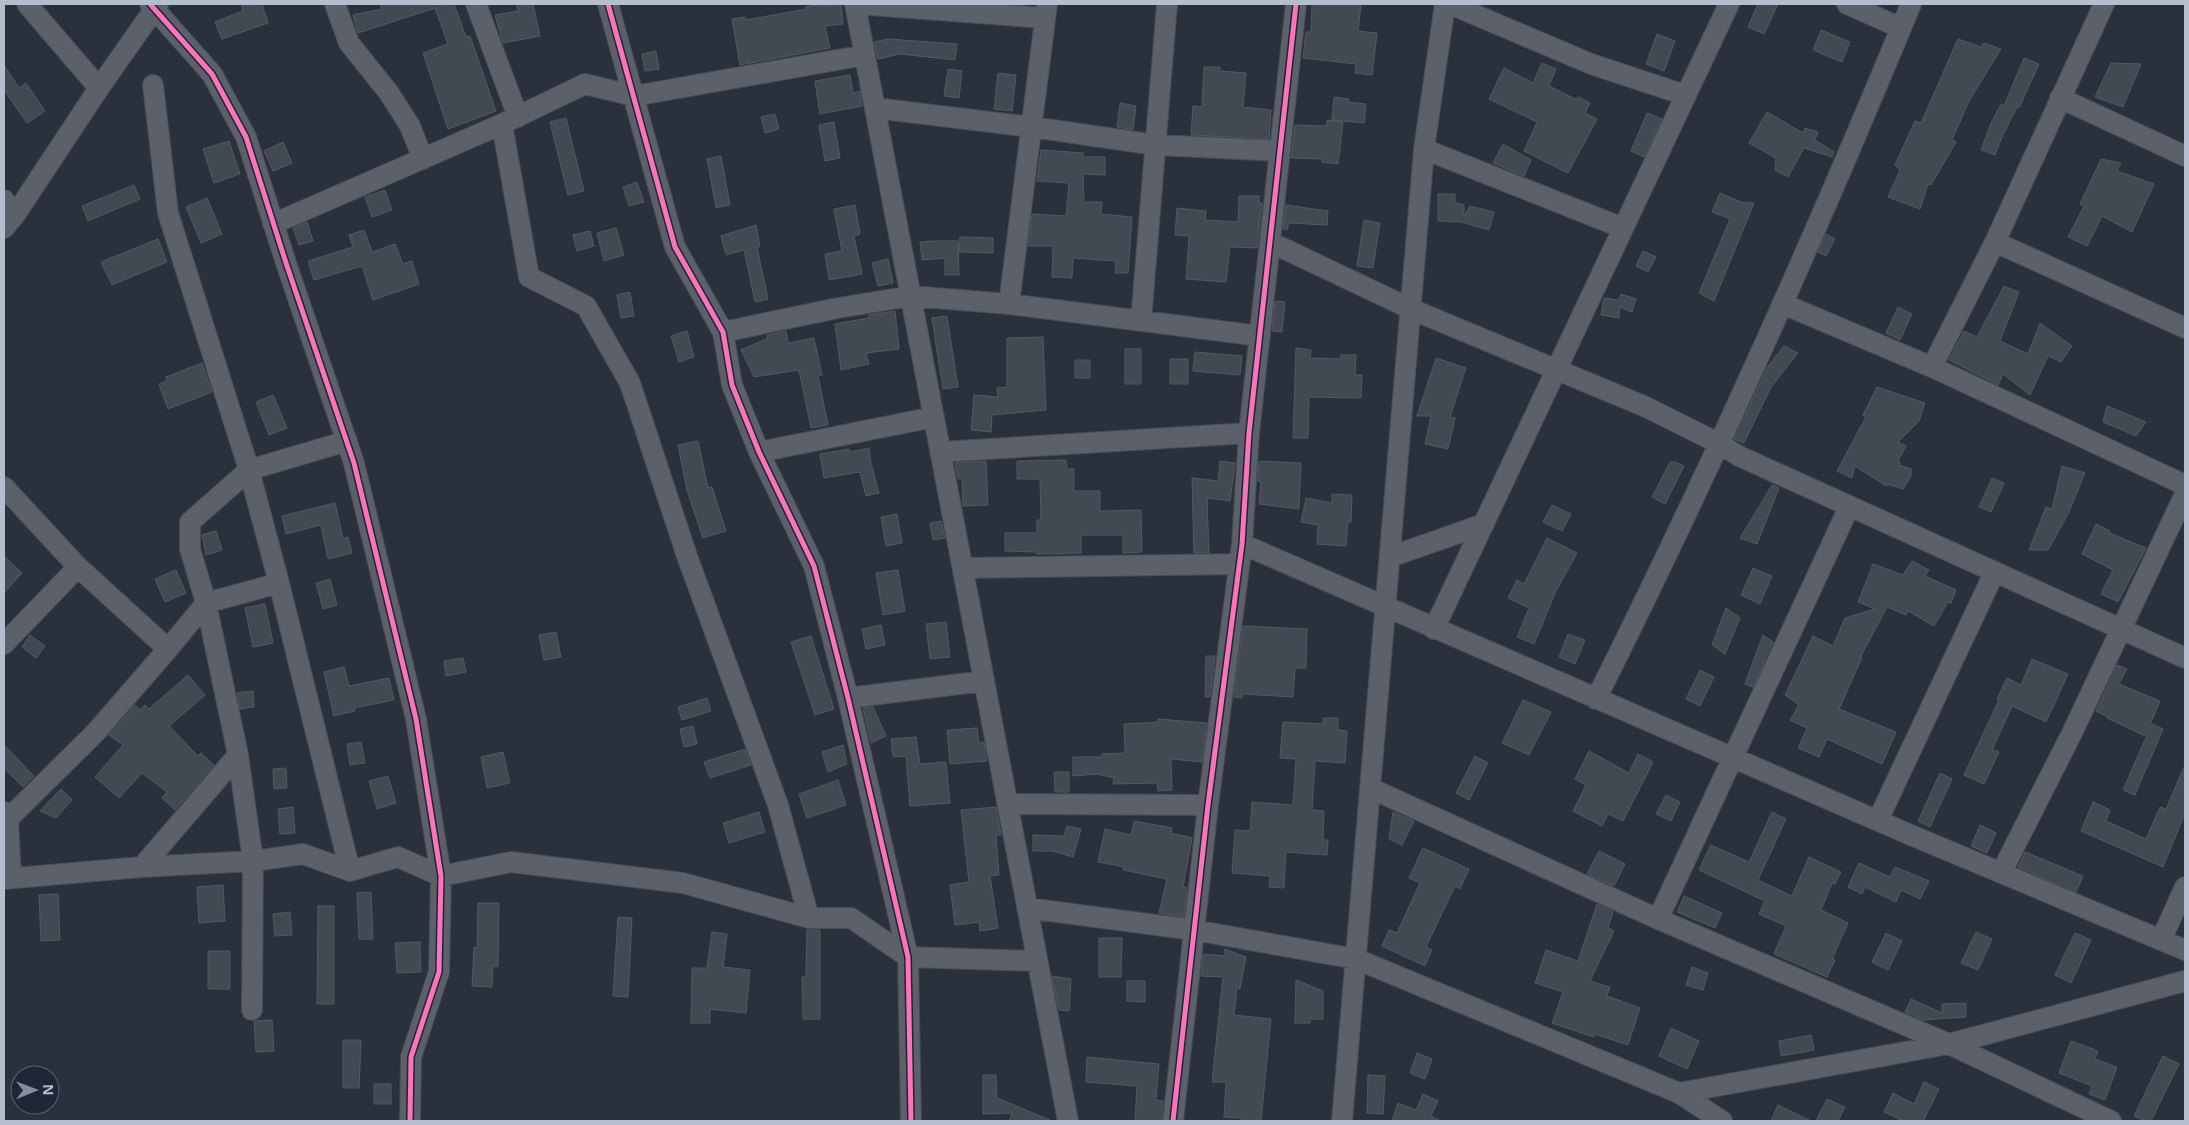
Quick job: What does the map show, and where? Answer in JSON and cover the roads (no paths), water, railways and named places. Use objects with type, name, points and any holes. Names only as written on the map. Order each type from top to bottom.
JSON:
[{"type":"street","points":[[27,4],[99,88]]},
{"type":"street","points":[[335,4],[349,43],[389,93],[410,126],[423,159]]},
{"type":"street","points":[[476,4],[510,120],[529,277],[586,306],[630,383],[687,556],[778,805],[809,918]]},
{"type":"street","points":[[608,4],[675,247],[724,332],[732,385],[759,452],[814,566],[848,698],[908,957],[911,1121]]},
{"type":"street","points":[[1009,304],[1046,11],[856,4],[1068,1121]]},
{"type":"street","points":[[1141,321],[1167,4]]},
{"type":"street","points":[[1173,1121],[1208,805],[1242,544],[1249,433],[1296,4]]},
{"type":"street","points":[[1342,1121],[1424,149],[1446,4]]},
{"type":"street","points":[[1450,4],[1591,64],[1685,95]]},
{"type":"street","points":[[1434,629],[1728,4]]},
{"type":"street","points":[[1847,4],[1901,28]]},
{"type":"street","points":[[1596,699],[1655,582],[1720,444],[1783,304],[1911,4]]},
{"type":"street","points":[[1932,367],[1994,242],[2104,4]]},
{"type":"street","points":[[7,214],[99,88],[154,6],[212,74],[246,137],[273,224],[354,463],[416,719],[440,876],[439,972],[410,1057],[410,1121]]},
{"type":"street","points":[[273,224],[423,159],[586,84],[634,96],[865,56]]},
{"type":"street","points":[[153,85],[168,213],[249,470],[280,584],[350,871]]},
{"type":"street","points":[[2060,98],[2185,156]]},
{"type":"street","points":[[875,108],[1032,127],[1156,145],[1280,151]]},
{"type":"street","points":[[1424,149],[1623,228]]},
{"type":"street","points":[[1270,242],[1410,309],[1646,407],[1720,444],[1739,456],[2185,658]]},
{"type":"street","points":[[1994,242],[2185,328]]},
{"type":"street","points":[[724,332],[838,308],[911,296],[1009,304],[1260,336]]},
{"type":"street","points":[[1783,304],[1932,367],[2185,485]]},
{"type":"street","points":[[759,452],[934,417]]},
{"type":"street","points":[[940,452],[1249,433]]},
{"type":"street","points":[[252,1010],[253,861],[238,755],[206,603],[190,549],[190,522],[249,470],[347,441]]},
{"type":"street","points":[[4,487],[78,567],[168,649]]},
{"type":"street","points":[[2001,873],[2072,733],[2185,494]]},
{"type":"street","points":[[1658,919],[1849,507]]},
{"type":"street","points":[[1390,557],[1484,524]]},
{"type":"street","points":[[1242,544],[1596,699],[1734,756],[2001,873],[2185,950]]},
{"type":"street","points":[[963,568],[1239,564]]},
{"type":"street","points":[[4,644],[78,567]]},
{"type":"street","points":[[1878,820],[1994,573]]},
{"type":"street","points":[[280,584],[206,603],[96,732],[6,815],[7,878],[142,866],[253,861],[303,854],[350,871],[398,857],[440,876],[511,862],[682,883],[809,918],[851,918],[908,957],[1038,961]]},
{"type":"street","points":[[848,698],[984,681]]},
{"type":"street","points":[[142,866],[238,755]]},
{"type":"street","points":[[1370,788],[1658,919],[1949,1044],[2111,1121]]},
{"type":"street","points":[[1008,804],[1208,805]]},
{"type":"street","points":[[2161,940],[2185,887]]},
{"type":"street","points":[[1027,908],[1194,930],[1356,959],[1679,1093],[1722,1121]]},
{"type":"street","points":[[1679,1093],[1949,1044],[2185,981]]}]
